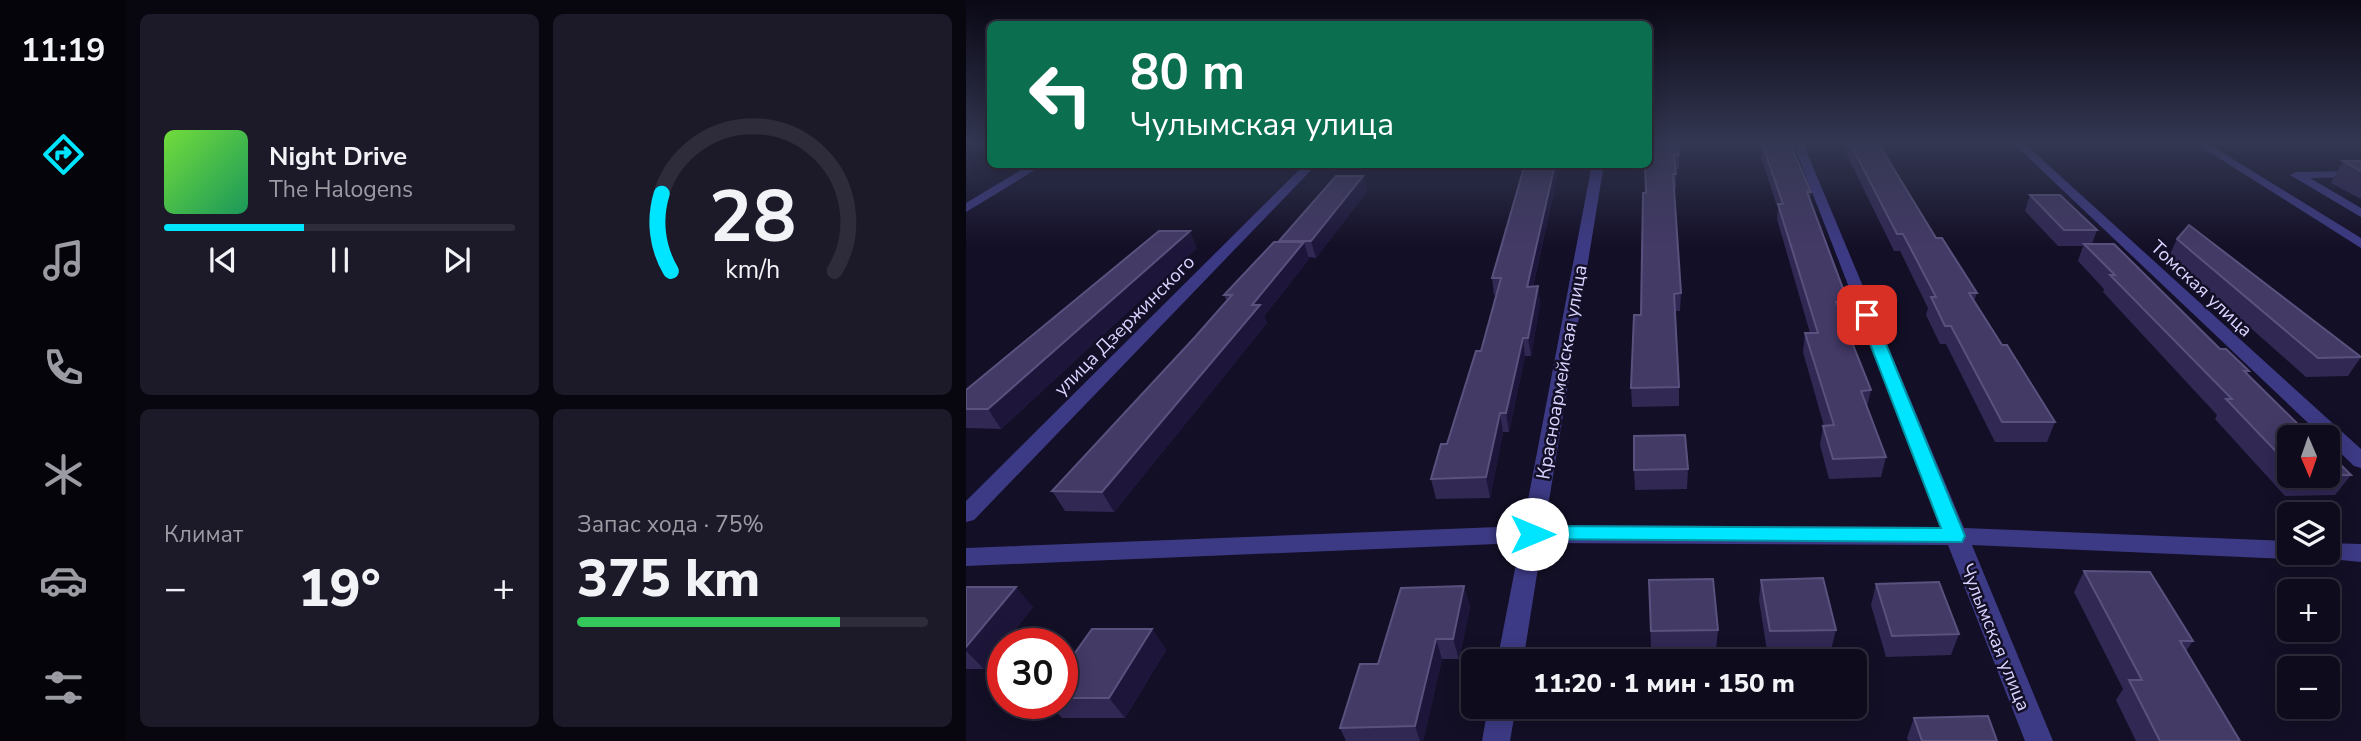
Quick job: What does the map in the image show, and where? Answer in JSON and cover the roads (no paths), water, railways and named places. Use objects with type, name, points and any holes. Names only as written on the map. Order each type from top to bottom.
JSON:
[{"type":"street","points":[[966,208],[1017,178]]},
{"type":"street","name":"улица Дзержинского","points":[[966,514],[1299,178]]},
{"type":"street","name":"Красноармейская улица","points":[[1512,649],[1596,178]]},
{"type":"street","name":"Чулымская улица","points":[[1812,178],[2039,741]]},
{"type":"street","name":"Томская улица","points":[[2055,178],[2361,461]]},
{"type":"street","points":[[2255,178],[2361,244]]},
{"type":"street","points":[[2300,178],[2361,213]]},
{"type":"street","points":[[966,557],[1532,534],[1955,536],[2277,549]]},
{"type":"street","points":[[2340,552],[2361,553]]},
{"type":"street","points":[[1496,741],[1500,719]]}]
